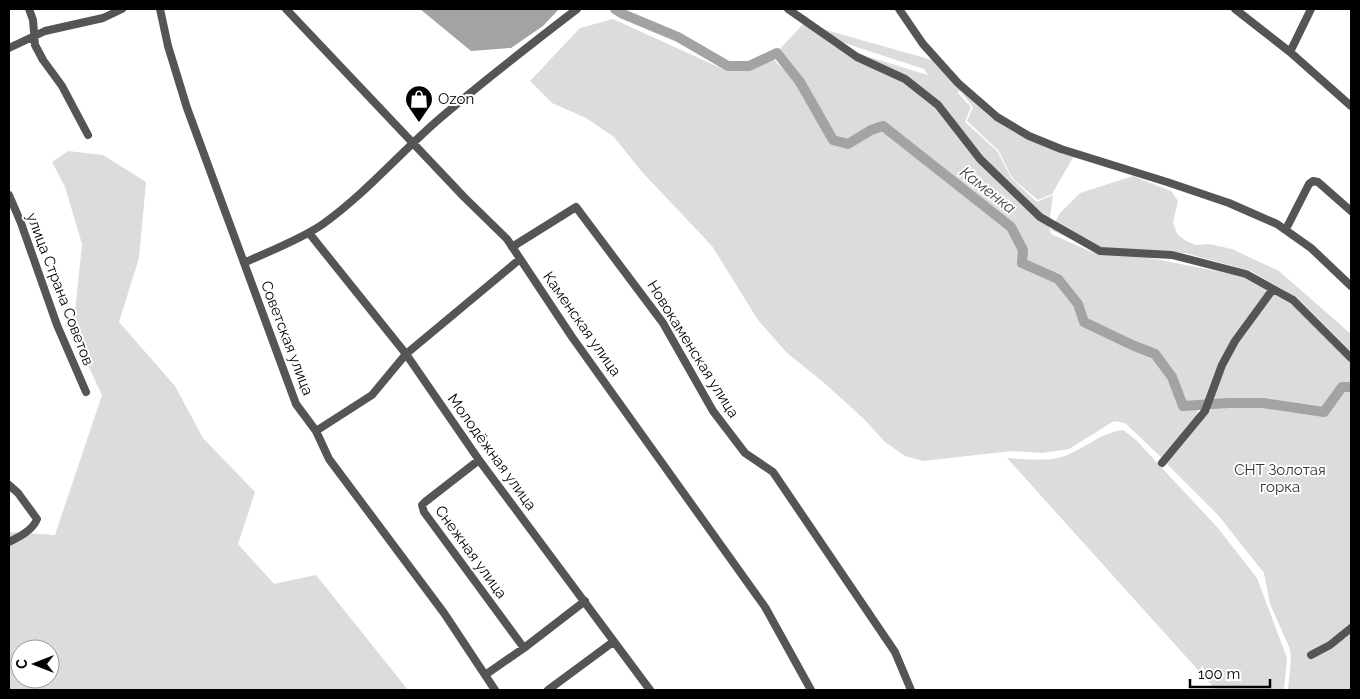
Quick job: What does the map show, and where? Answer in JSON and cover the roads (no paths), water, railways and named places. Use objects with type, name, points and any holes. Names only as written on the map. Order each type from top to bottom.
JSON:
[{"type":"street","points":[[29,9],[35,34],[35,45],[62,86],[88,135]]},
{"type":"street","points":[[9,48],[45,30],[103,18],[122,9]]},
{"type":"street","name":"Советская улица","points":[[160,9],[168,46],[187,108],[296,404],[316,431],[329,458],[444,614],[496,690]]},
{"type":"street","name":"Каменская улица","points":[[286,9],[413,144],[507,239],[572,337],[765,607],[811,690]]},
{"type":"street","points":[[244,263],[322,225],[355,199],[437,121],[508,62],[577,9]]},
{"type":"street","points":[[788,9],[857,57],[905,79],[938,105],[980,159],[1040,218],[1100,251],[1172,255],[1246,274],[1292,300],[1351,358]]},
{"type":"street","points":[[899,9],[923,44],[958,83],[997,118],[1029,136],[1061,149],[1229,203],[1286,229],[1311,248],[1351,286]]},
{"type":"street","points":[[1235,9],[1290,52],[1351,106]]},
{"type":"street","points":[[1290,52],[1311,9]]},
{"type":"street","points":[[1286,229],[1309,184],[1313,181],[1318,182],[1351,211]]},
{"type":"street","name":"улица Страна Советов","points":[[9,195],[21,223],[57,325],[86,392]]},
{"type":"street","name":"Новокаменская улица","points":[[512,247],[576,207],[663,323],[713,411],[745,453],[773,472],[895,652],[911,690]]},
{"type":"street","name":"Молодёжная улица","points":[[309,233],[406,354],[479,460],[650,690]]},
{"type":"street","points":[[316,431],[372,395],[406,354],[520,259]]},
{"type":"street","points":[[1162,463],[1205,411],[1222,365],[1235,341],[1273,289]]},
{"type":"street","name":"Снежная улица","points":[[479,460],[422,505],[424,512],[524,648]]},
{"type":"street","points":[[9,485],[18,493],[37,519],[29,530],[9,542]]},
{"type":"street","points":[[485,675],[585,601]]},
{"type":"street","points":[[1311,655],[1330,645],[1351,628]]},
{"type":"street","points":[[548,690],[613,642]]},
{"type":"waterway","name":"Каменка","points":[[615,9],[678,37],[728,66],[749,66],[777,53],[800,82],[833,140],[848,144],[871,130],[883,126],[1011,227],[1023,250],[1022,263],[1058,279],[1078,304],[1084,322],[1155,354],[1172,377],[1183,406],[1263,403],[1324,412],[1342,387],[1351,387]]},
{"type":"place","name":"Ozon","points":[[419,123]]},
{"type":"park label","name":"СНТ Золотая горка","points":[[1280,478]]}]
